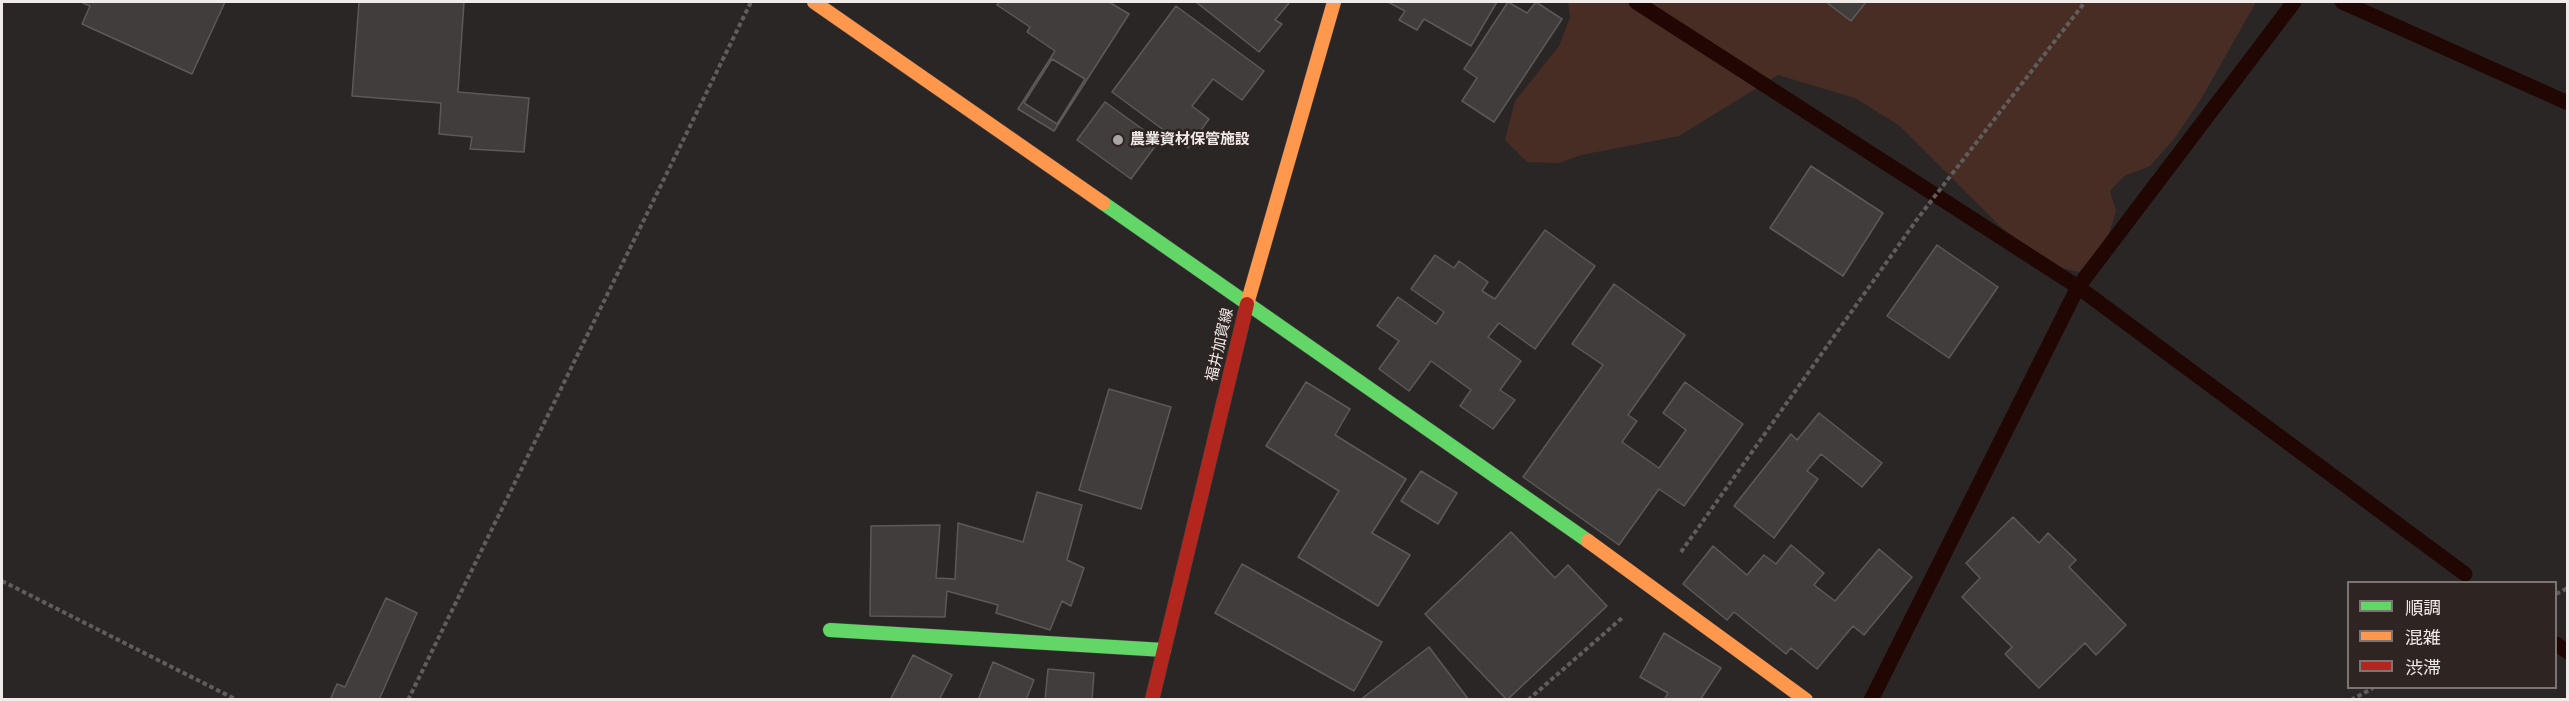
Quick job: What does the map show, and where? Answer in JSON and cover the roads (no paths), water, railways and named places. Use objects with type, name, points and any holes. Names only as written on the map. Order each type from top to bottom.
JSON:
[{"type":"street","points":[[814,2],[1656,588],[1806,699]]},
{"type":"street","name":"福井加賀線","points":[[1152,699],[1247,305],[1334,2]]},
{"type":"street","points":[[830,630],[1164,650]]},
{"type":"waterway","points":[[1636,2],[2078,287],[2465,574]]},
{"type":"waterway","points":[[1871,700],[2078,287],[2294,2]]},
{"type":"waterway","points":[[2342,2],[2568,103]]},
{"type":"waterway","points":[[2557,645],[2568,652]]},
{"type":"place","name":"農業資材保管施設","points":[[1118,140]]}]
